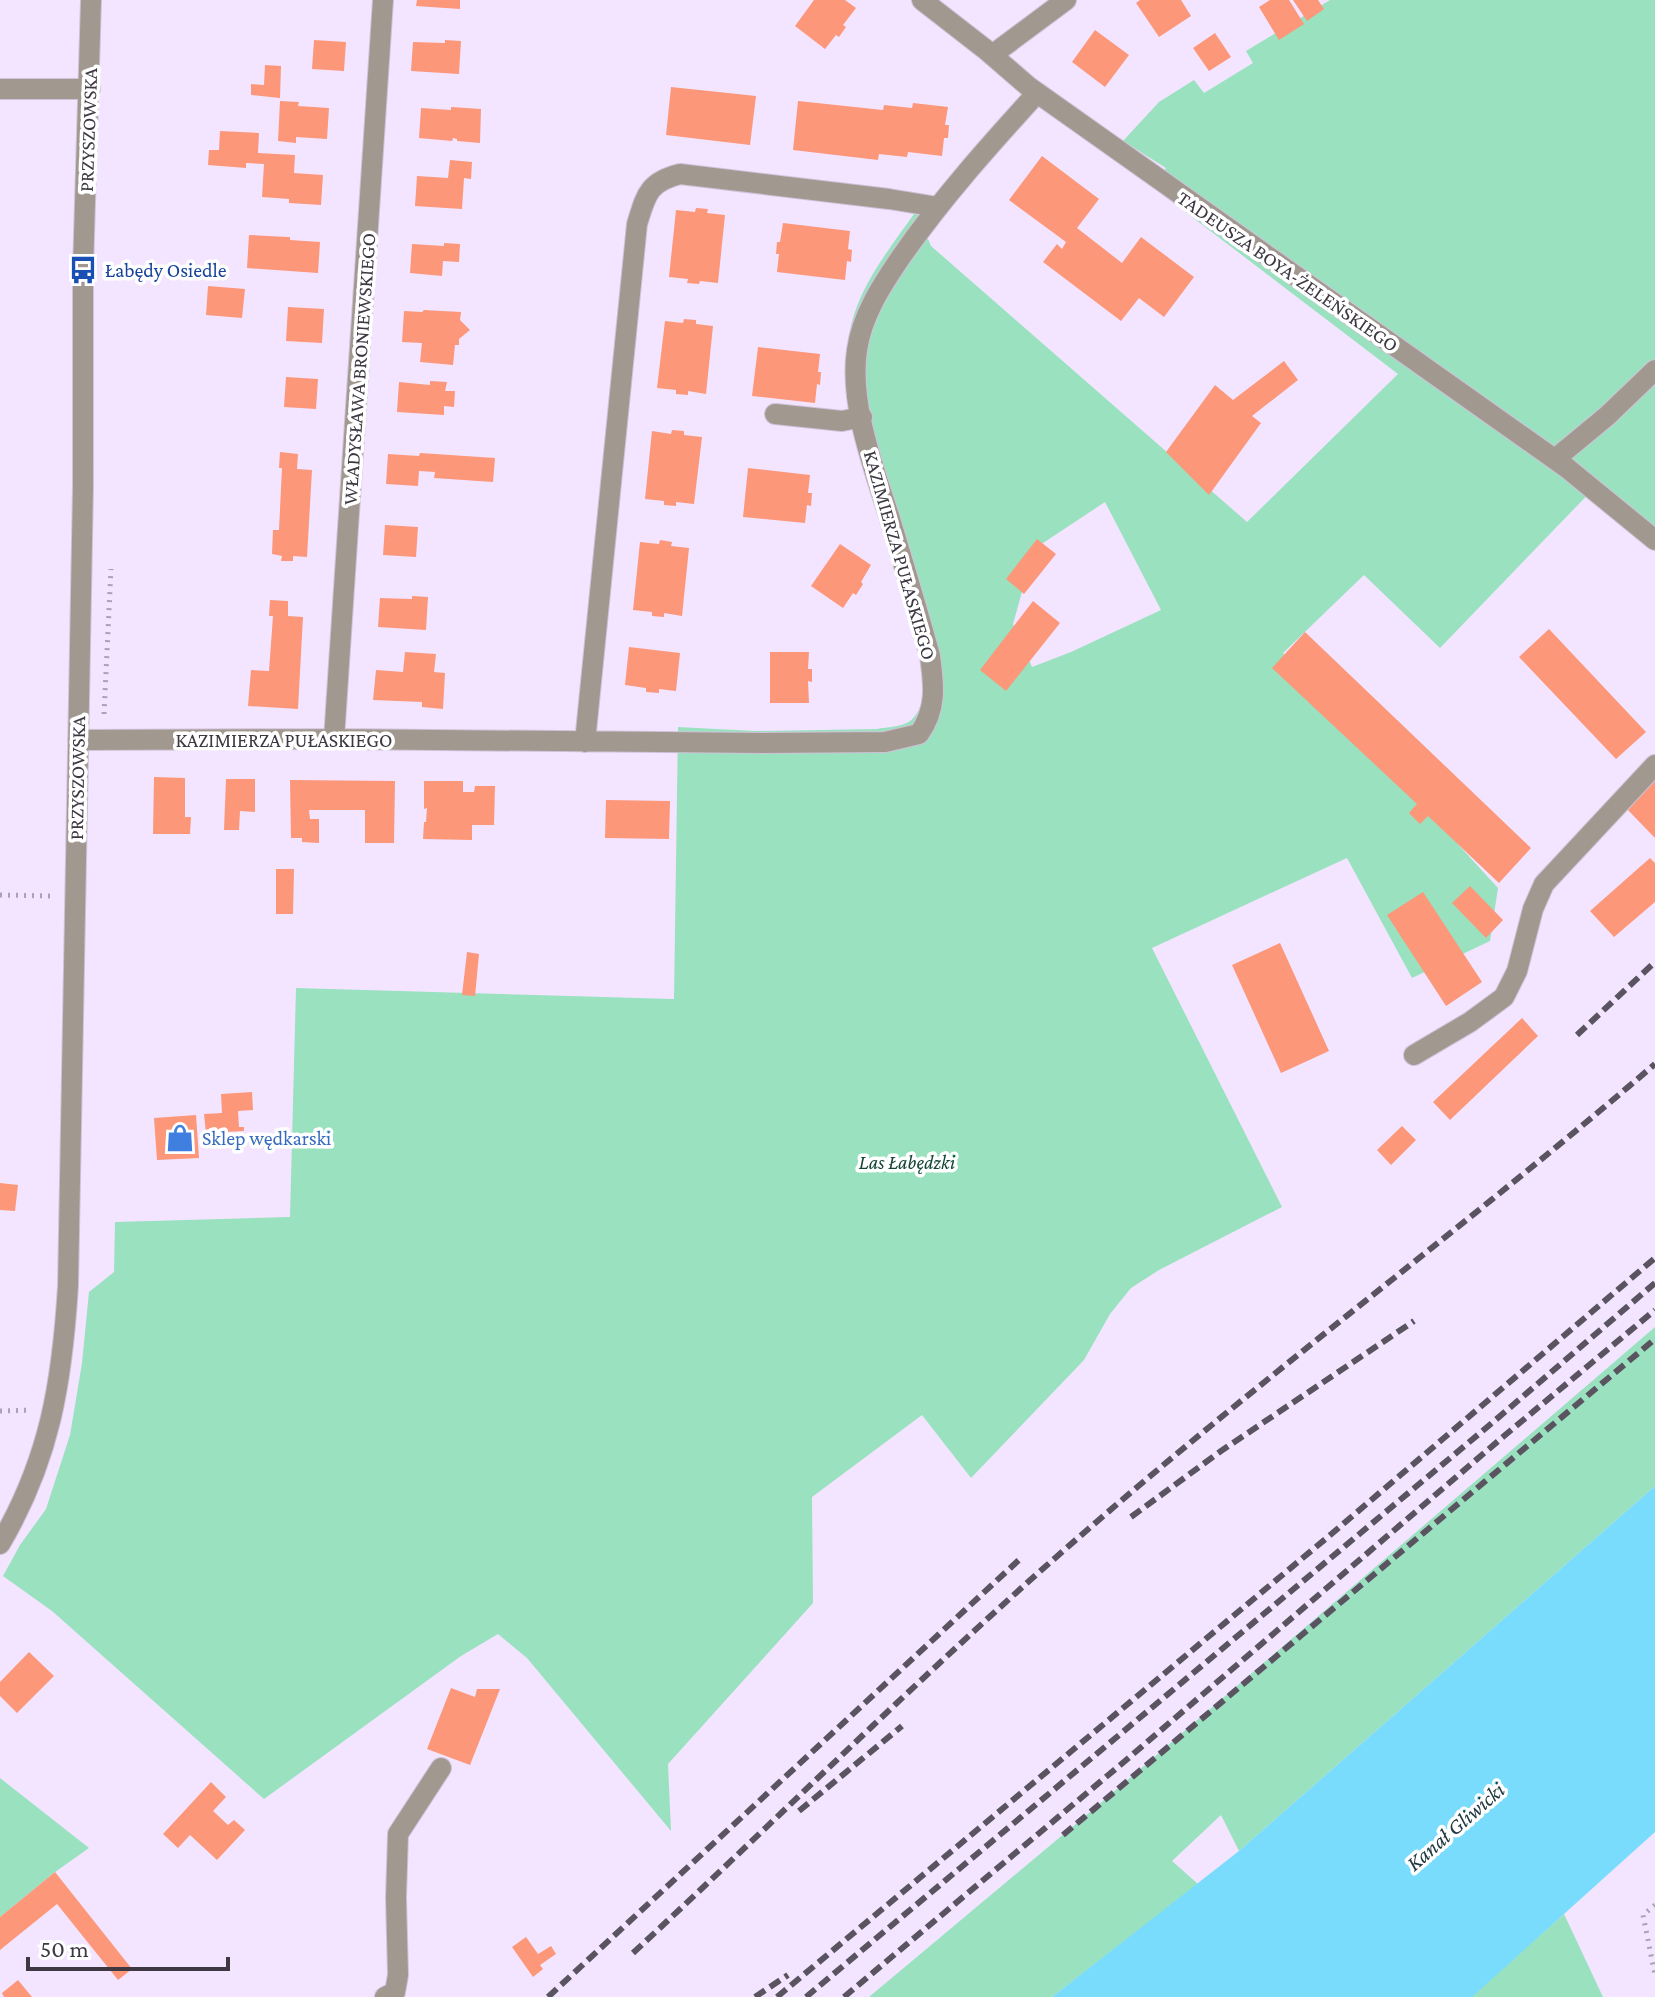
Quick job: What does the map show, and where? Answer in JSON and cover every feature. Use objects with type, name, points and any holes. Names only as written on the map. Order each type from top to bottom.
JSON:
[{"type":"street","name":"PRZYSZOWSKA","points":[[0,1544],[34,1477],[55,1408],[65,1341],[83,487],[83,270],[91,0]]},
{"type":"street","name":"WŁADYSŁAWA BRONIEWSKIEGO","points":[[334,739],[383,0]]},
{"type":"street","name":"TADEUSZA BOYA-ŻELEŃSKIEGO","points":[[922,0],[1037,93],[1555,459],[1655,540]]},
{"type":"street","points":[[992,55],[1066,0]]},
{"type":"street","points":[[0,89],[90,89]]},
{"type":"street","name":"KAZIMIERZA PUŁASKIEGO","points":[[78,740],[763,743],[885,742],[919,734],[927,722],[932,704],[934,684],[930,656],[874,469],[856,393],[857,349],[867,314],[884,282],[924,224],[1037,93]]},
{"type":"street","points":[[585,742],[637,224],[653,185],[680,174],[938,207]]},
{"type":"street","points":[[1555,459],[1607,416],[1655,370]]},
{"type":"street","points":[[775,414],[842,421],[862,417]]},
{"type":"street","points":[[1414,1055],[1470,1022],[1504,997],[1517,971],[1533,909],[1544,884],[1655,765]]},
{"type":"street","points":[[395,1995],[398,1975],[398,1834],[441,1768]]},
{"type":"path","points":[[104,719],[111,569]]},
{"type":"path","points":[[0,895],[54,896]]},
{"type":"path","points":[[0,1411],[32,1410]]},
{"type":"path","points":[[1655,1905],[1643,1915],[1655,1975]]},
{"type":"green space","name":"Las Łabędzki","points":[[1330,0],[1655,0],[1655,527],[1600,482],[1440,648],[1364,575],[1283,653],[1498,888],[1490,941],[1412,978],[1347,858],[1152,948],[1282,1207],[1159,1270],[1131,1288],[1110,1314],[1084,1360],[971,1478],[922,1415],[812,1497],[813,1603],[668,1764],[671,1831],[527,1658],[498,1634],[461,1656],[264,1799],[52,1611],[3,1576],[20,1545],[46,1509],[70,1435],[82,1363],[89,1292],[114,1272],[115,1222],[290,1217],[296,988],[674,999],[678,727],[755,731],[877,729],[903,724],[915,717],[923,698],[926,670],[848,380],[848,358],[853,319],[866,286],[916,211],[931,246],[1247,522],[1398,374],[1154,188],[1166,168],[1123,141],[1159,102],[1194,80],[1204,93],[1253,63],[1246,51]],"holes":[[[1105,502],[1161,610],[1032,667],[1013,624],[1034,549]]]},
{"type":"green space","points":[[1655,1327],[1655,1486],[1239,1851],[1221,1815],[1172,1861],[1198,1884],[1052,1997],[869,1997],[1096,1807]]},
{"type":"green space","points":[[0,1778],[89,1848],[0,1917]]},
{"type":"green space","points":[[1564,1914],[1603,1997],[1470,1997]]},
{"type":"water","name":"Kanał Gliwicki","points":[[1655,1486],[1655,1832],[1472,1997],[1052,1997],[1239,1851]]},
{"type":"building","points":[[417,0],[460,0],[460,9],[416,6]]},
{"type":"building","points":[[814,0],[845,0],[856,8],[843,25],[846,27],[839,37],[836,35],[825,49],[795,26]]},
{"type":"building","points":[[1140,0],[1181,0],[1191,16],[1159,37],[1136,3]]},
{"type":"building","points":[[1270,0],[1289,0],[1304,24],[1279,40],[1259,7]]},
{"type":"building","points":[[1293,0],[1318,0],[1324,9],[1307,21]]},
{"type":"building","points":[[1095,30],[1129,55],[1105,87],[1072,62]]},
{"type":"building","points":[[1215,33],[1231,57],[1209,71],[1193,48]]},
{"type":"building","points":[[314,40],[346,42],[344,71],[312,69]]},
{"type":"building","points":[[445,40],[461,41],[459,74],[411,71],[413,42],[445,43]]},
{"type":"building","points":[[265,65],[281,66],[280,98],[251,95],[251,84],[264,85]]},
{"type":"building","points":[[671,87],[756,96],[750,145],[666,135]]},
{"type":"building","points":[[280,101],[299,102],[298,106],[329,108],[327,139],[296,137],[296,143],[278,141]]},
{"type":"building","points":[[798,101],[883,110],[884,105],[912,108],[913,103],[948,107],[945,125],[949,125],[948,138],[944,138],[942,156],[908,152],[907,157],[879,154],[878,160],[793,150]]},
{"type":"building","points":[[451,107],[481,109],[480,143],[453,138],[452,141],[419,138],[421,108],[451,110]]},
{"type":"building","points":[[220,131],[259,133],[258,153],[295,155],[294,173],[323,175],[321,205],[262,197],[264,164],[246,163],[246,168],[208,165],[209,150],[219,150]]},
{"type":"building","points":[[1042,156],[1099,199],[1077,228],[1122,263],[1141,237],[1194,277],[1164,317],[1139,298],[1121,321],[1043,262],[1057,244],[1062,249],[1066,242],[1009,200]]},
{"type":"building","points":[[450,160],[472,162],[471,179],[464,178],[462,209],[415,206],[417,176],[448,178]]},
{"type":"building","points":[[696,208],[725,215],[718,283],[687,283],[688,279],[669,277],[676,210],[695,212]]},
{"type":"building","points":[[783,223],[850,231],[848,249],[852,250],[851,262],[847,261],[845,280],[777,272],[777,242],[780,242]]},
{"type":"building","points":[[249,235],[320,242],[318,273],[247,268]]},
{"type":"building","points":[[444,243],[460,244],[459,262],[443,261],[442,276],[410,273],[412,244],[444,246]]},
{"type":"building","points":[[208,286],[245,289],[242,318],[206,315]]},
{"type":"building","points":[[288,307],[324,309],[322,343],[286,341]]},
{"type":"building","points":[[404,311],[461,312],[460,320],[470,330],[459,339],[459,345],[455,345],[453,365],[420,362],[422,343],[402,342]]},
{"type":"building","points":[[684,319],[713,326],[706,394],[688,391],[688,395],[676,394],[676,390],[657,388],[665,321],[683,323]]},
{"type":"building","points":[[758,347],[820,354],[820,385],[817,384],[815,403],[752,396]]},
{"type":"building","points":[[1284,361],[1298,380],[1252,416],[1261,423],[1209,495],[1166,452],[1215,385],[1233,400]]},
{"type":"building","points":[[286,377],[318,379],[316,409],[284,407]]},
{"type":"building","points":[[430,381],[447,382],[445,391],[455,391],[454,407],[444,406],[444,415],[397,412],[399,382],[430,385]]},
{"type":"building","points":[[672,430],[702,437],[694,504],[676,502],[676,506],[664,505],[664,501],[645,499],[652,431],[671,434]]},
{"type":"building","points":[[280,452],[298,454],[297,469],[312,470],[307,557],[293,556],[293,561],[281,561],[282,556],[272,554],[273,530],[279,530]]},
{"type":"building","points":[[420,453],[495,458],[493,482],[434,478],[435,472],[419,471],[418,486],[386,484],[388,454],[419,456]]},
{"type":"building","points":[[748,468],[810,475],[808,493],[812,493],[811,506],[807,505],[805,523],[743,517]]},
{"type":"building","points":[[385,525],[418,527],[416,557],[383,555]]},
{"type":"building","points":[[1037,539],[1056,554],[1024,594],[1006,579]]},
{"type":"building","points":[[660,540],[672,542],[671,546],[689,548],[682,616],[664,613],[664,617],[652,616],[652,612],[633,610],[640,542],[659,544]]},
{"type":"building","points":[[840,544],[871,565],[856,595],[853,593],[843,608],[811,586]]},
{"type":"building","points":[[412,596],[428,597],[426,630],[378,627],[380,598],[412,599]]},
{"type":"building","points":[[270,600],[288,601],[288,616],[303,617],[298,709],[248,706],[251,670],[269,671],[273,616],[269,616]]},
{"type":"building","points":[[1033,601],[1060,623],[1006,691],[980,670]]},
{"type":"building","points":[[1549,629],[1646,732],[1616,759],[1519,657]]},
{"type":"building","points":[[1305,632],[1531,848],[1499,883],[1428,816],[1420,824],[1409,813],[1417,804],[1272,668]]},
{"type":"building","points":[[629,647],[680,653],[676,691],[659,689],[659,693],[646,692],[646,688],[625,685]]},
{"type":"building","points":[[405,652],[436,654],[434,672],[445,673],[443,709],[422,707],[422,702],[373,700],[376,670],[403,672]]},
{"type":"building","points":[[770,652],[809,652],[808,669],[812,669],[812,682],[808,681],[809,703],[770,703]]},
{"type":"building","points":[[1655,776],[1655,838],[1624,806]]},
{"type":"building","points":[[154,777],[185,778],[185,817],[191,817],[190,834],[153,834]]},
{"type":"building","points":[[226,779],[255,779],[255,812],[240,811],[239,830],[224,830]]},
{"type":"building","points":[[290,780],[395,781],[394,843],[365,843],[365,810],[309,810],[310,819],[319,819],[319,843],[291,838]]},
{"type":"building","points":[[424,781],[463,781],[463,792],[474,792],[475,786],[495,786],[494,825],[472,825],[472,840],[423,839],[427,808],[424,809]]},
{"type":"building","points":[[606,800],[670,801],[669,839],[605,838]]},
{"type":"building","points":[[1650,858],[1655,863],[1655,902],[1614,937],[1590,911]]},
{"type":"building","points":[[276,869],[294,869],[293,914],[276,914]]},
{"type":"building","points":[[1470,886],[1503,920],[1486,938],[1452,903]]},
{"type":"building","points":[[1423,892],[1482,982],[1446,1006],[1387,915]]},
{"type":"building","points":[[1280,943],[1329,1051],[1281,1073],[1232,965]]},
{"type":"building","points":[[467,952],[479,954],[475,996],[462,995]]},
{"type":"building","points":[[1522,1018],[1538,1036],[1450,1120],[1433,1102]]},
{"type":"building","points":[[252,1092],[253,1110],[238,1111],[239,1127],[244,1127],[244,1131],[206,1133],[204,1114],[222,1113],[221,1094]]},
{"type":"building","points":[[196,1115],[199,1158],[157,1160],[154,1118]]},
{"type":"building","points":[[1402,1126],[1416,1140],[1391,1165],[1377,1150]]},
{"type":"building","points":[[0,1183],[18,1185],[15,1211],[0,1210]]},
{"type":"building","points":[[29,1652],[54,1676],[17,1713],[0,1696],[0,1682]]},
{"type":"building","points":[[451,1688],[475,1697],[477,1689],[500,1689],[470,1765],[427,1749]]},
{"type":"building","points":[[211,1782],[226,1797],[213,1811],[228,1825],[234,1820],[245,1830],[217,1860],[190,1835],[178,1848],[163,1834]]},
{"type":"building","points":[[55,1872],[132,1969],[118,1980],[57,1904],[0,1950],[0,1917]]},
{"type":"building","points":[[526,1937],[538,1954],[551,1946],[556,1954],[540,1965],[543,1969],[533,1977],[512,1947]]},
{"type":"building","points":[[18,1980],[32,1997],[4,1997],[2,1993]]},
{"type":"railway","points":[[1577,1035],[1655,962]]},
{"type":"railway","points":[[633,1953],[914,1687],[1086,1531],[1655,1064]]},
{"type":"railway","points":[[777,1997],[1329,1536],[1655,1258]]},
{"type":"railway","points":[[806,1997],[1655,1283]]},
{"type":"railway","points":[[844,1997],[1655,1310]]},
{"type":"railway","points":[[1131,1517],[1221,1451],[1414,1321]]},
{"type":"railway","points":[[1063,1835],[1655,1339]]},
{"type":"railway","points":[[548,1997],[1021,1558]]},
{"type":"railway","points":[[799,1811],[902,1726]]},
{"type":"railway","points":[[755,1997],[788,1975]]},
{"type":"place","name":"Łabędy Osiedle","points":[[83,270]]},
{"type":"place","name":"Sklep wędkarski","points":[[180,1138]]}]
